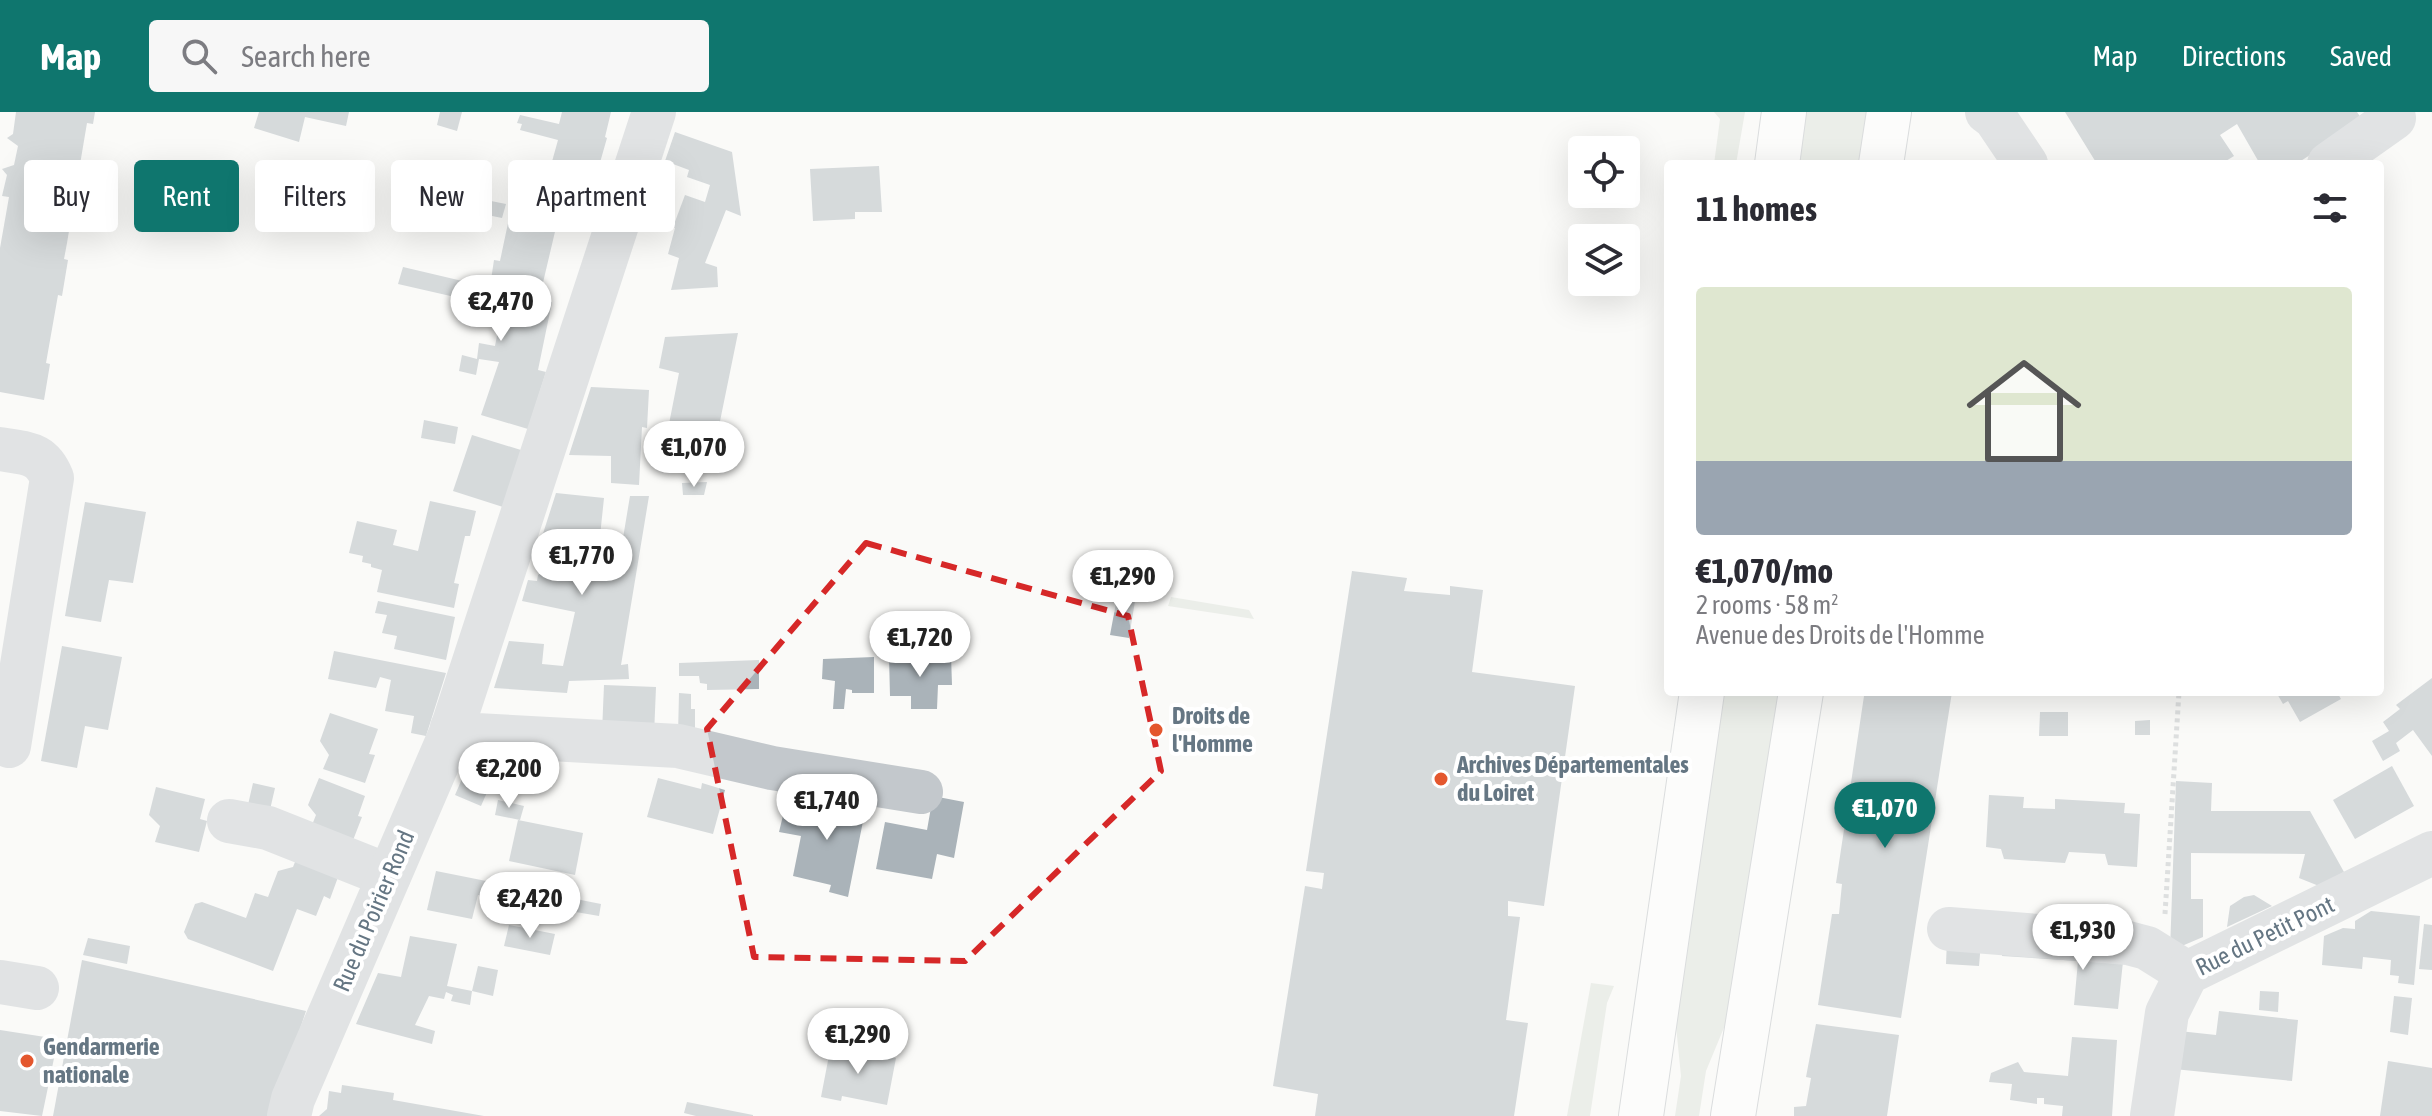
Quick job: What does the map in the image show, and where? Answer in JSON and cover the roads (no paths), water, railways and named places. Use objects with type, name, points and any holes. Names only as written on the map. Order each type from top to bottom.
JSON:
[{"type":"main road","points":[[1778,160],[1784,112]]},
{"type":"main road","points":[[1882,160],[1889,112]]},
{"type":"main road","points":[[1641,1116],[1701,696]]},
{"type":"main road","points":[[1733,1116],[1800,696]]},
{"type":"street","name":"Rue du Poirier Rond","points":[[289,1116],[293,1099],[452,728],[654,112]]},
{"type":"street","points":[[1987,112],[1995,118],[2023,160]]},
{"type":"street","points":[[2335,160],[2394,118]]},
{"type":"street","points":[[0,449],[38,456],[52,478],[9,746]]},
{"type":"street","points":[[452,728],[476,735],[678,746],[772,768],[921,792]]},
{"type":"street","points":[[229,821],[268,828],[389,876]]},
{"type":"street","name":"Rue du Petit Pont","points":[[2152,1116],[2174,966],[2432,853]]},
{"type":"street","points":[[1949,929],[2128,943],[2147,948],[2174,966]]},
{"type":"place","name":"Droits de l'Homme","points":[[1156,730]]},
{"type":"place","name":"Archives Départementales du Loiret","points":[[1441,779]]},
{"type":"place","name":"Gendarmerie nationale","points":[[27,1061]]}]
